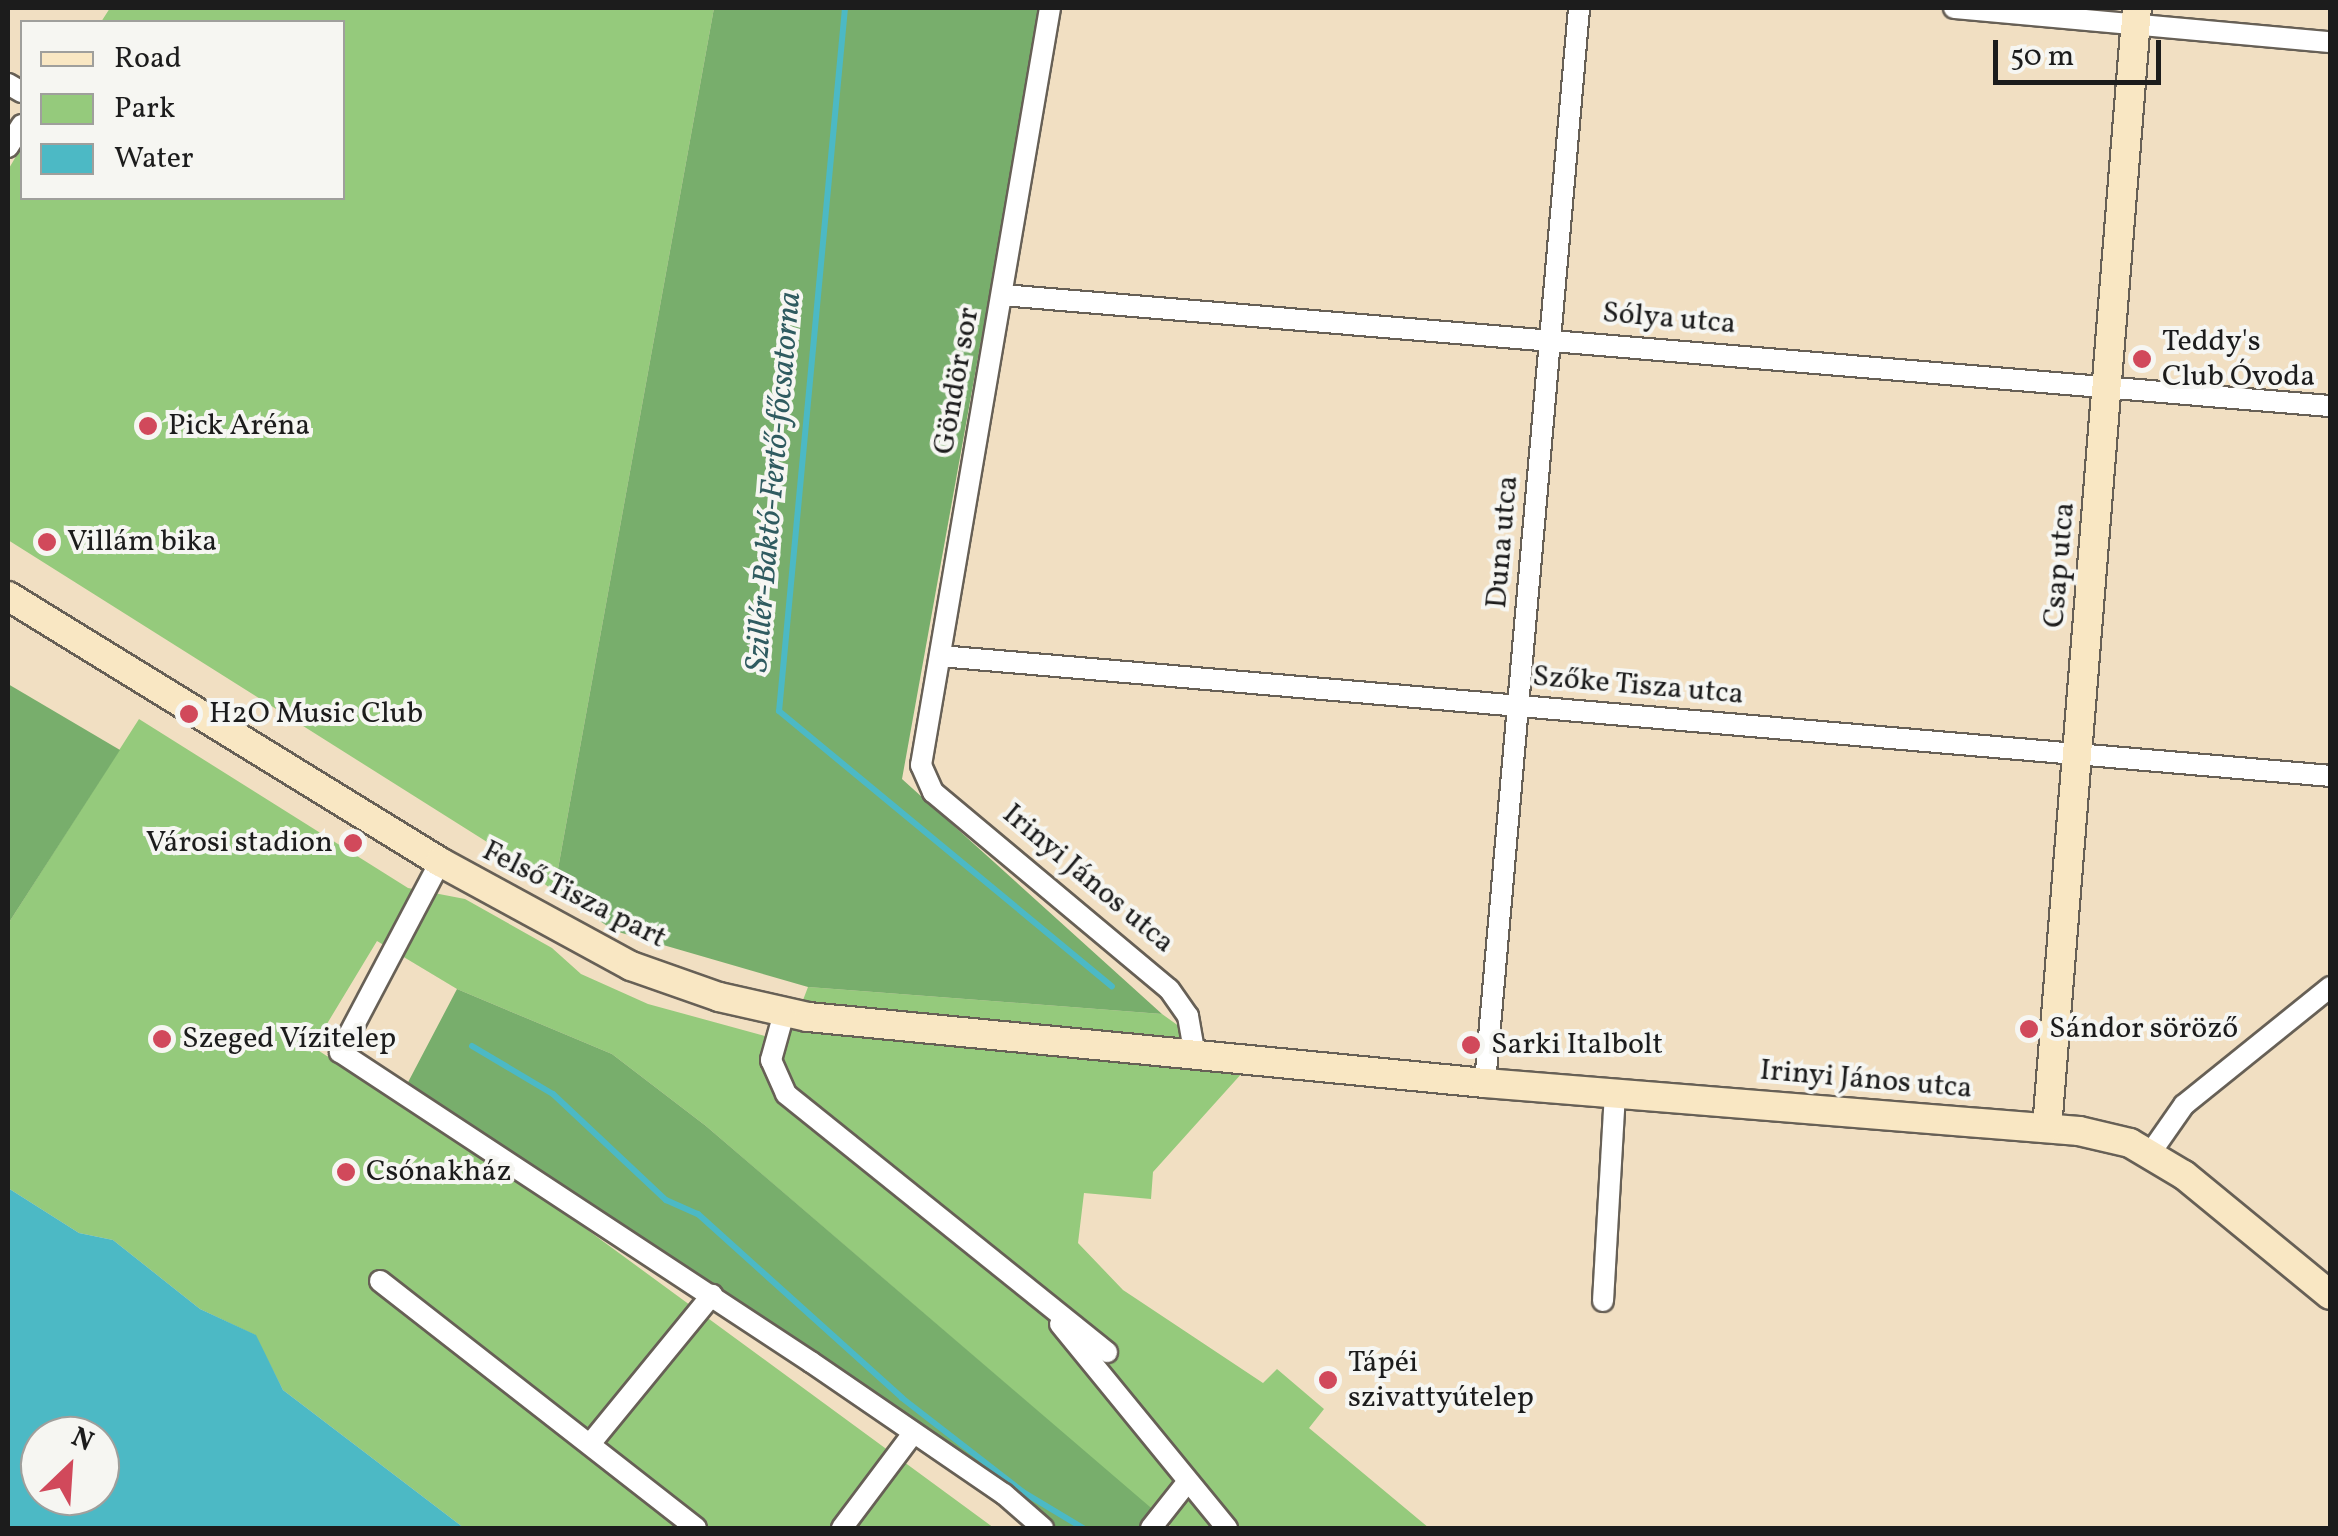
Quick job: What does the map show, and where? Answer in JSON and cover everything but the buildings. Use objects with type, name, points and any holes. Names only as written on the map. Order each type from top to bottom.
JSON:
[{"type":"main road","name":"Csap utca","points":[[2047,1128],[2137,16]]},
{"type":"main road","name":"Felső Tisza part","points":[[8,596],[440,862],[631,966],[784,1013],[1188,1054]]},
{"type":"main road","name":"Irinyi János utca","points":[[1188,1054],[1485,1083],[2047,1128],[2110,1138],[2149,1155],[2330,1295]]},
{"type":"street","name":"Göndör sor","points":[[921,765],[1050,8]]},
{"type":"street","name":"Duna utca","points":[[1485,1083],[1580,8]]},
{"type":"street","points":[[1954,8],[2137,16],[2330,42]]},
{"type":"street","name":"Sólya utca","points":[[1002,294],[2330,406]]},
{"type":"street","name":"Szőke Tisza utca","points":[[940,656],[2330,776]]},
{"type":"street","name":"Irinyi János utca","points":[[921,765],[933,792],[1169,989],[1188,1016],[1188,1054]]},
{"type":"street","points":[[440,862],[340,1052],[712,1295],[911,1436],[1004,1494],[1043,1528]]},
{"type":"street","points":[[2149,1155],[2184,1105],[2330,986]]},
{"type":"street","points":[[784,1013],[771,1060],[786,1094],[1107,1352]]},
{"type":"street","points":[[1603,1301],[1615,1094]]},
{"type":"street","points":[[380,1281],[696,1528]]},
{"type":"street","points":[[1030,1287],[1185,1485],[1226,1528]]},
{"type":"street","points":[[590,1444],[712,1295]]},
{"type":"street","points":[[842,1528],[911,1436]]},
{"type":"street","points":[[1151,1528],[1185,1485]]},
{"type":"green space","points":[[110,8],[714,8],[554,891],[495,847],[8,540],[8,170],[20,149],[20,200],[345,200],[345,20],[102,20]]},
{"type":"green space","points":[[714,8],[1041,8],[902,779],[1162,1014],[808,987],[615,931],[554,891]]},
{"type":"green space","points":[[8,684],[120,750],[8,924]]},
{"type":"green space","points":[[139,719],[408,888],[465,899],[552,948],[581,974],[648,1004],[787,1042],[808,987],[1162,1014],[1243,1072],[1153,1172],[1151,1199],[1084,1193],[1078,1243],[1123,1290],[1263,1383],[1277,1369],[1324,1409],[1309,1428],[1429,1528],[1173,1528],[706,1126],[612,1054],[457,989],[377,941],[313,1047],[544,1198],[994,1528],[464,1528],[283,1390],[255,1335],[200,1309],[113,1240],[79,1233],[8,1188],[8,924]]},
{"type":"green space","points":[[457,989],[612,1054],[706,1126],[1157,1513],[1140,1528],[1055,1528],[681,1264],[405,1088]]},
{"type":"water","points":[[8,1188],[79,1233],[113,1240],[200,1309],[256,1335],[283,1390],[464,1528],[8,1528]]},
{"type":"waterway","name":"Szillér-Baktó-Fertő-főcsatorna","points":[[845,8],[779,711],[1112,986]]},
{"type":"waterway","points":[[472,1046],[553,1094],[666,1200],[698,1214],[902,1398],[1023,1492],[1083,1528]]},
{"type":"place","name":"Teddy's Club Óvoda","points":[[2142,359]]},
{"type":"place","name":"Pick Aréna","points":[[148,426]]},
{"type":"place","name":"Villám bika","points":[[47,542]]},
{"type":"place","name":"H2O Music Club","points":[[189,714]]},
{"type":"place","name":"Városi stadion","points":[[353,843]]},
{"type":"place","name":"Sándor söröző","points":[[2029,1029]]},
{"type":"place","name":"Szeged Vízitelep","points":[[162,1039]]},
{"type":"place","name":"Sarki Italbolt","points":[[1471,1045]]},
{"type":"place","name":"Csónakház","points":[[346,1172]]},
{"type":"place","name":"Tápéi szivattyútelep","points":[[1328,1380]]}]
